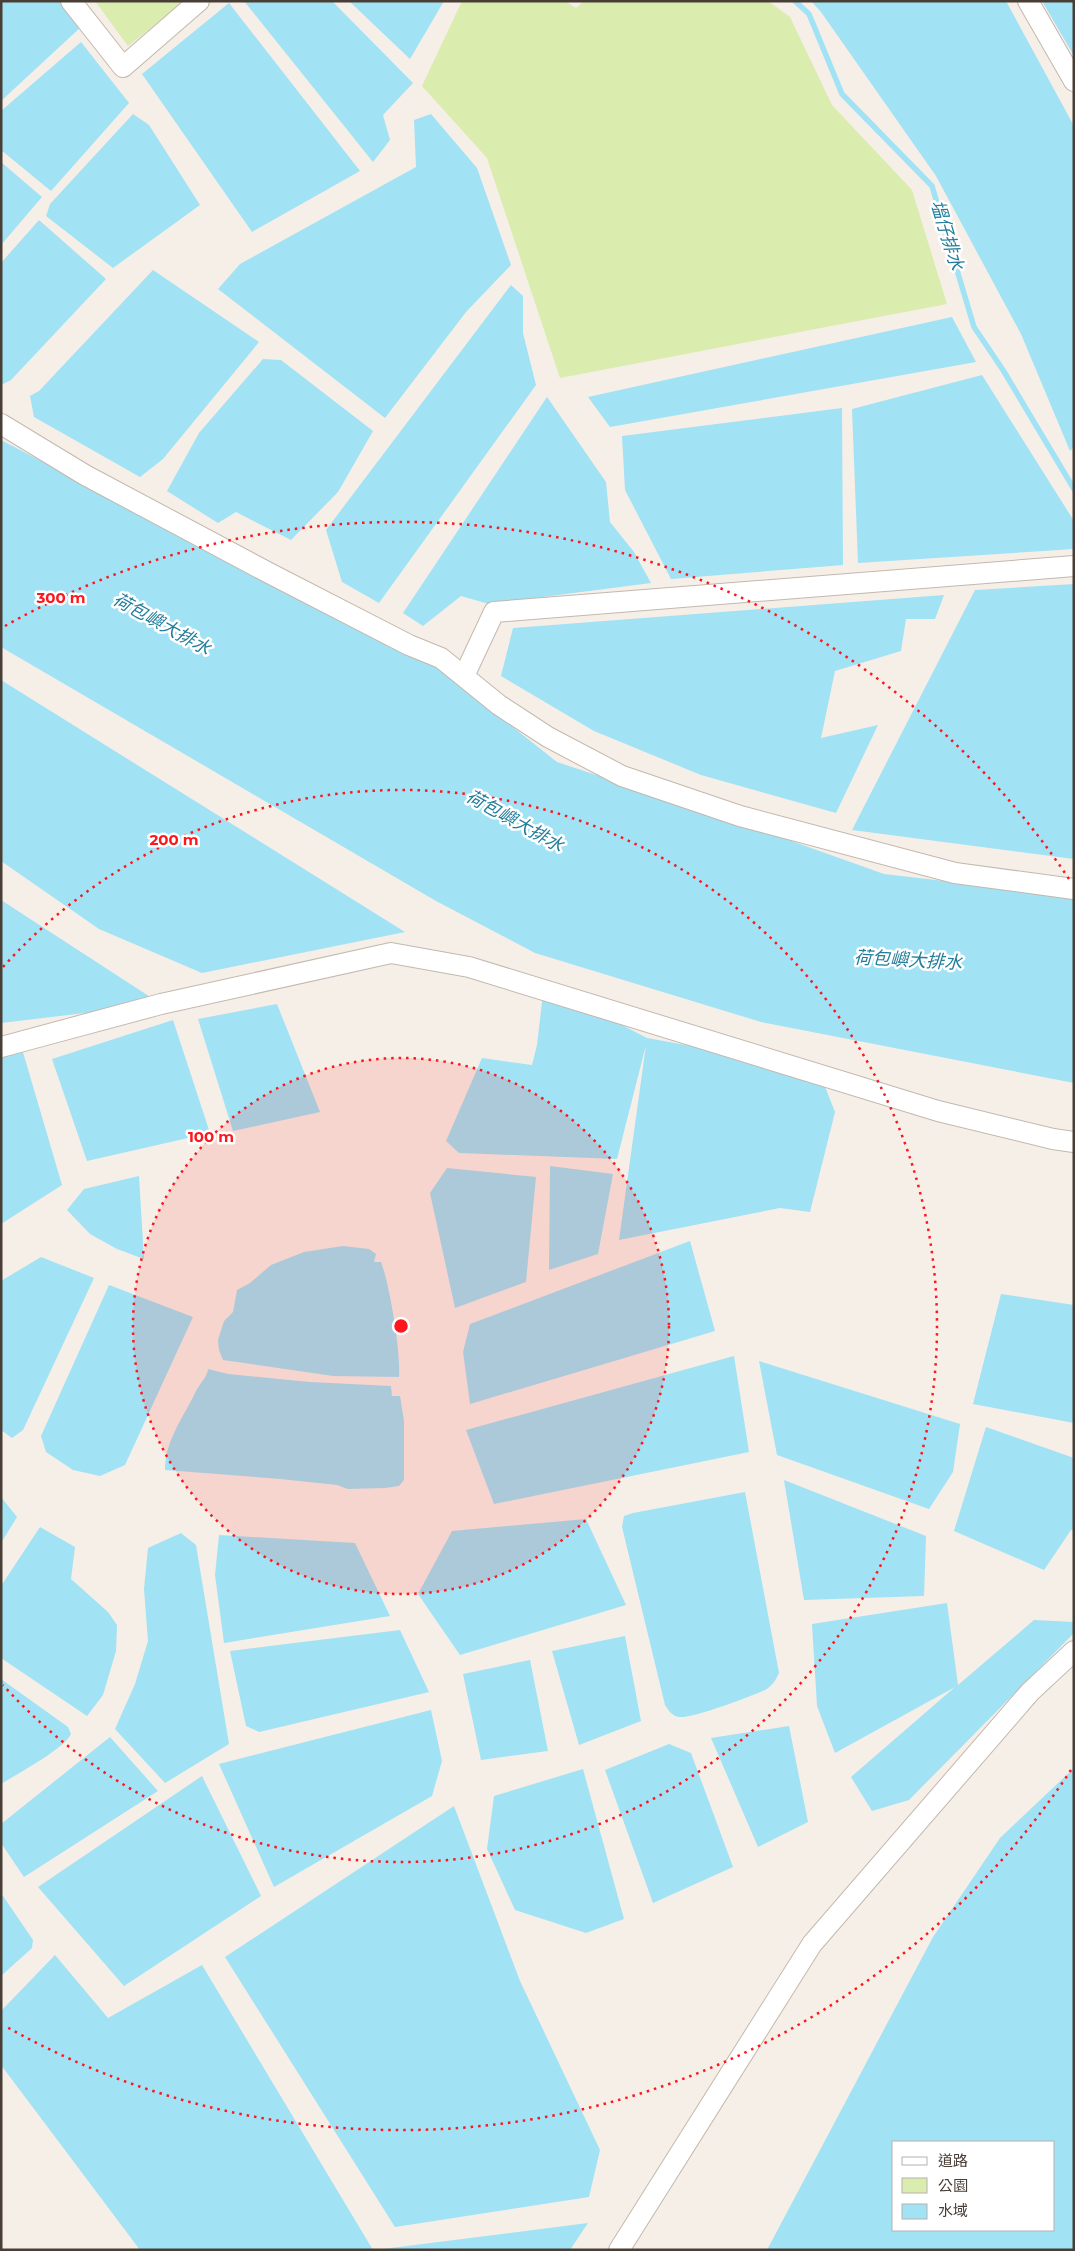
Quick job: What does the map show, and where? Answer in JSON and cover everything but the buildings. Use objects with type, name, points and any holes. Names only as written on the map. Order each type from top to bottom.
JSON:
[{"type":"street","points":[[71,1],[123,67],[199,1]]},
{"type":"street","points":[[1028,1],[1074,81]]},
{"type":"street","points":[[1,424],[86,475],[269,574],[408,645],[442,658],[499,705],[548,738],[622,776],[740,816],[955,873],[1074,889]]},
{"type":"street","points":[[464,676],[494,612],[1074,566]]},
{"type":"street","points":[[1,1047],[161,1004],[391,953],[468,967],[938,1111],[1053,1139],[1074,1142]]},
{"type":"street","points":[[619,2250],[812,1944],[1030,1692],[1074,1651]]},
{"type":"green space","points":[[95,1],[185,1],[128,46]]},
{"type":"green space","points":[[462,1],[565,1],[576,8],[584,1],[768,1],[790,17],[832,105],[912,190],[947,304],[560,378],[487,158],[422,86]]},
{"type":"water","points":[[1,1],[62,1],[82,26],[1,101]]},
{"type":"water","points":[[244,1],[332,1],[413,83],[383,115],[390,140],[373,162]]},
{"type":"water","points":[[349,1],[444,1],[410,59]]},
{"type":"water","points":[[811,1],[1006,1],[1074,126],[1074,447],[1070,451],[1021,334],[936,176],[821,12]]},
{"type":"water","points":[[1042,1],[1074,1],[1074,56]]},
{"type":"water","points":[[229,3],[360,171],[252,232],[142,74]]},
{"type":"water","points":[[81,42],[129,103],[51,191],[1,150],[1,111]]},
{"type":"water","points":[[133,114],[149,125],[200,205],[113,268],[46,216],[50,204]]},
{"type":"water","points":[[431,114],[477,168],[511,265],[466,312],[385,418],[218,289],[240,264],[416,167],[414,120]]},
{"type":"water","points":[[1,162],[42,197],[1,245]]},
{"type":"water","points":[[39,220],[106,279],[11,380],[1,385],[1,263]]},
{"type":"water","points":[[153,270],[259,342],[163,459],[140,477],[34,417],[30,396],[39,391]]},
{"type":"water","points":[[511,285],[523,296],[523,333],[536,385],[379,603],[342,582],[326,530]]},
{"type":"water","points":[[952,317],[976,362],[610,427],[588,397]]},
{"type":"water","points":[[263,359],[281,360],[373,431],[338,492],[291,540],[236,512],[218,523],[167,491],[199,433]]},
{"type":"water","points":[[982,375],[1074,521],[1074,549],[858,563],[852,409]]},
{"type":"water","points":[[547,397],[606,482],[610,522],[634,552],[651,583],[489,604],[461,596],[423,626],[403,613]]},
{"type":"water","points":[[842,408],[843,565],[671,579],[625,490],[622,436]]},
{"type":"water","name":"荷包嶼大排水","points":[[1,440],[438,668],[557,762],[744,824],[884,874],[1074,896],[1074,1083],[761,1022],[535,953],[436,901],[1,647]]},
{"type":"water","points":[[1074,584],[1074,859],[852,830],[975,590]]},
{"type":"water","points":[[944,595],[935,619],[906,619],[901,651],[835,671],[821,738],[878,725],[836,813],[701,775],[594,731],[501,676],[513,628]]},
{"type":"water","points":[[1,680],[405,932],[202,973],[99,929],[1,861]]},
{"type":"water","points":[[1,900],[161,1004],[1,1023]]},
{"type":"water","points":[[544,985],[647,1038],[818,1069],[835,1112],[810,1212],[780,1208],[619,1240],[646,1045],[617,1159],[459,1153],[446,1141],[482,1058],[532,1065],[537,1045]]},
{"type":"water","points":[[277,1004],[320,1112],[233,1131],[198,1019]]},
{"type":"water","points":[[173,1020],[210,1133],[87,1161],[52,1059]]},
{"type":"water","points":[[20,1042],[62,1185],[1,1224],[1,1049]]},
{"type":"water","points":[[550,1166],[613,1174],[598,1254],[549,1270]]},
{"type":"water","points":[[447,1168],[536,1177],[526,1282],[455,1308],[430,1193]]},
{"type":"water","points":[[139,1176],[144,1259],[117,1249],[90,1234],[67,1210],[84,1189]]},
{"type":"water","points":[[690,1241],[715,1331],[470,1404],[463,1352],[470,1324]]},
{"type":"water","points":[[343,1246],[369,1249],[376,1254],[374,1262],[381,1262],[394,1320],[399,1377],[333,1376],[223,1360],[218,1340],[224,1321],[233,1312],[237,1290],[250,1283],[271,1265],[304,1252]]},
{"type":"water","points":[[41,1257],[94,1278],[23,1430],[12,1438],[1,1430],[1,1281]]},
{"type":"water","points":[[109,1285],[193,1317],[125,1465],[100,1476],[73,1470],[46,1452],[41,1436]]},
{"type":"water","points":[[1001,1294],[1074,1305],[1074,1423],[973,1404]]},
{"type":"water","points":[[734,1356],[749,1452],[494,1504],[466,1430]]},
{"type":"water","points":[[759,1361],[960,1424],[953,1472],[929,1509],[777,1455]]},
{"type":"water","points":[[208,1369],[228,1374],[310,1382],[391,1386],[392,1396],[400,1396],[404,1421],[404,1480],[399,1486],[348,1489],[337,1485],[280,1479],[165,1470],[171,1439]]},
{"type":"water","points":[[986,1427],[1074,1458],[1074,1530],[1071,1530],[1044,1570],[954,1531]]},
{"type":"water","points":[[784,1480],[926,1536],[924,1596],[804,1600]]},
{"type":"water","points":[[745,1492],[779,1673],[770,1687],[765,1690],[708,1711],[679,1717],[671,1713],[665,1705],[622,1527],[624,1516]]},
{"type":"water","points":[[1,1497],[17,1517],[1,1543]]},
{"type":"water","points":[[586,1519],[626,1605],[460,1655],[418,1594],[452,1531]]},
{"type":"water","points":[[40,1527],[75,1547],[71,1579],[108,1612],[117,1625],[116,1651],[103,1695],[87,1716],[1,1658],[1,1586]]},
{"type":"water","points":[[181,1533],[196,1545],[229,1744],[165,1783],[115,1729],[135,1684],[148,1641],[144,1589],[148,1548]]},
{"type":"water","points":[[219,1535],[355,1543],[390,1616],[224,1643],[215,1575]]},
{"type":"water","points":[[947,1603],[958,1685],[1034,1620],[1074,1622],[1074,1633],[909,1800],[872,1811],[851,1777],[955,1687],[835,1753],[817,1706],[812,1624]]},
{"type":"water","points":[[400,1630],[429,1692],[259,1732],[246,1726],[230,1651]]},
{"type":"water","points":[[625,1636],[641,1721],[579,1745],[552,1651]]},
{"type":"water","points":[[530,1660],[548,1751],[481,1760],[463,1674]]},
{"type":"water","points":[[1,1679],[68,1727],[71,1734],[67,1740],[50,1754],[1,1784]]},
{"type":"water","points":[[431,1710],[442,1761],[432,1796],[274,1887],[219,1764]]},
{"type":"water","points":[[789,1726],[808,1822],[758,1847],[711,1738]]},
{"type":"water","points":[[110,1737],[158,1791],[24,1877],[1,1843],[1,1824]]},
{"type":"water","points":[[669,1744],[691,1753],[733,1867],[653,1903],[605,1770]]},
{"type":"water","points":[[1074,1768],[1074,2250],[767,2250],[933,1937],[1000,1838]]},
{"type":"water","points":[[583,1769],[624,1919],[586,1933],[515,1910],[487,1849],[494,1796]]},
{"type":"water","points":[[202,1776],[261,1896],[124,1986],[38,1887]]},
{"type":"water","points":[[454,1806],[520,1981],[600,2150],[589,2197],[395,2227],[225,1957]]},
{"type":"water","points":[[1,1893],[33,1940],[32,1948],[1,1976]]},
{"type":"water","points":[[55,1955],[108,2018],[202,1965],[373,2250],[140,2250],[1,2065],[1,2011]]},
{"type":"water","points":[[588,2223],[570,2250],[375,2250]]},
{"type":"waterway","name":"塭仔排水","points":[[795,1],[809,14],[842,94],[932,186],[974,327],[1003,370],[1074,489]]}]
